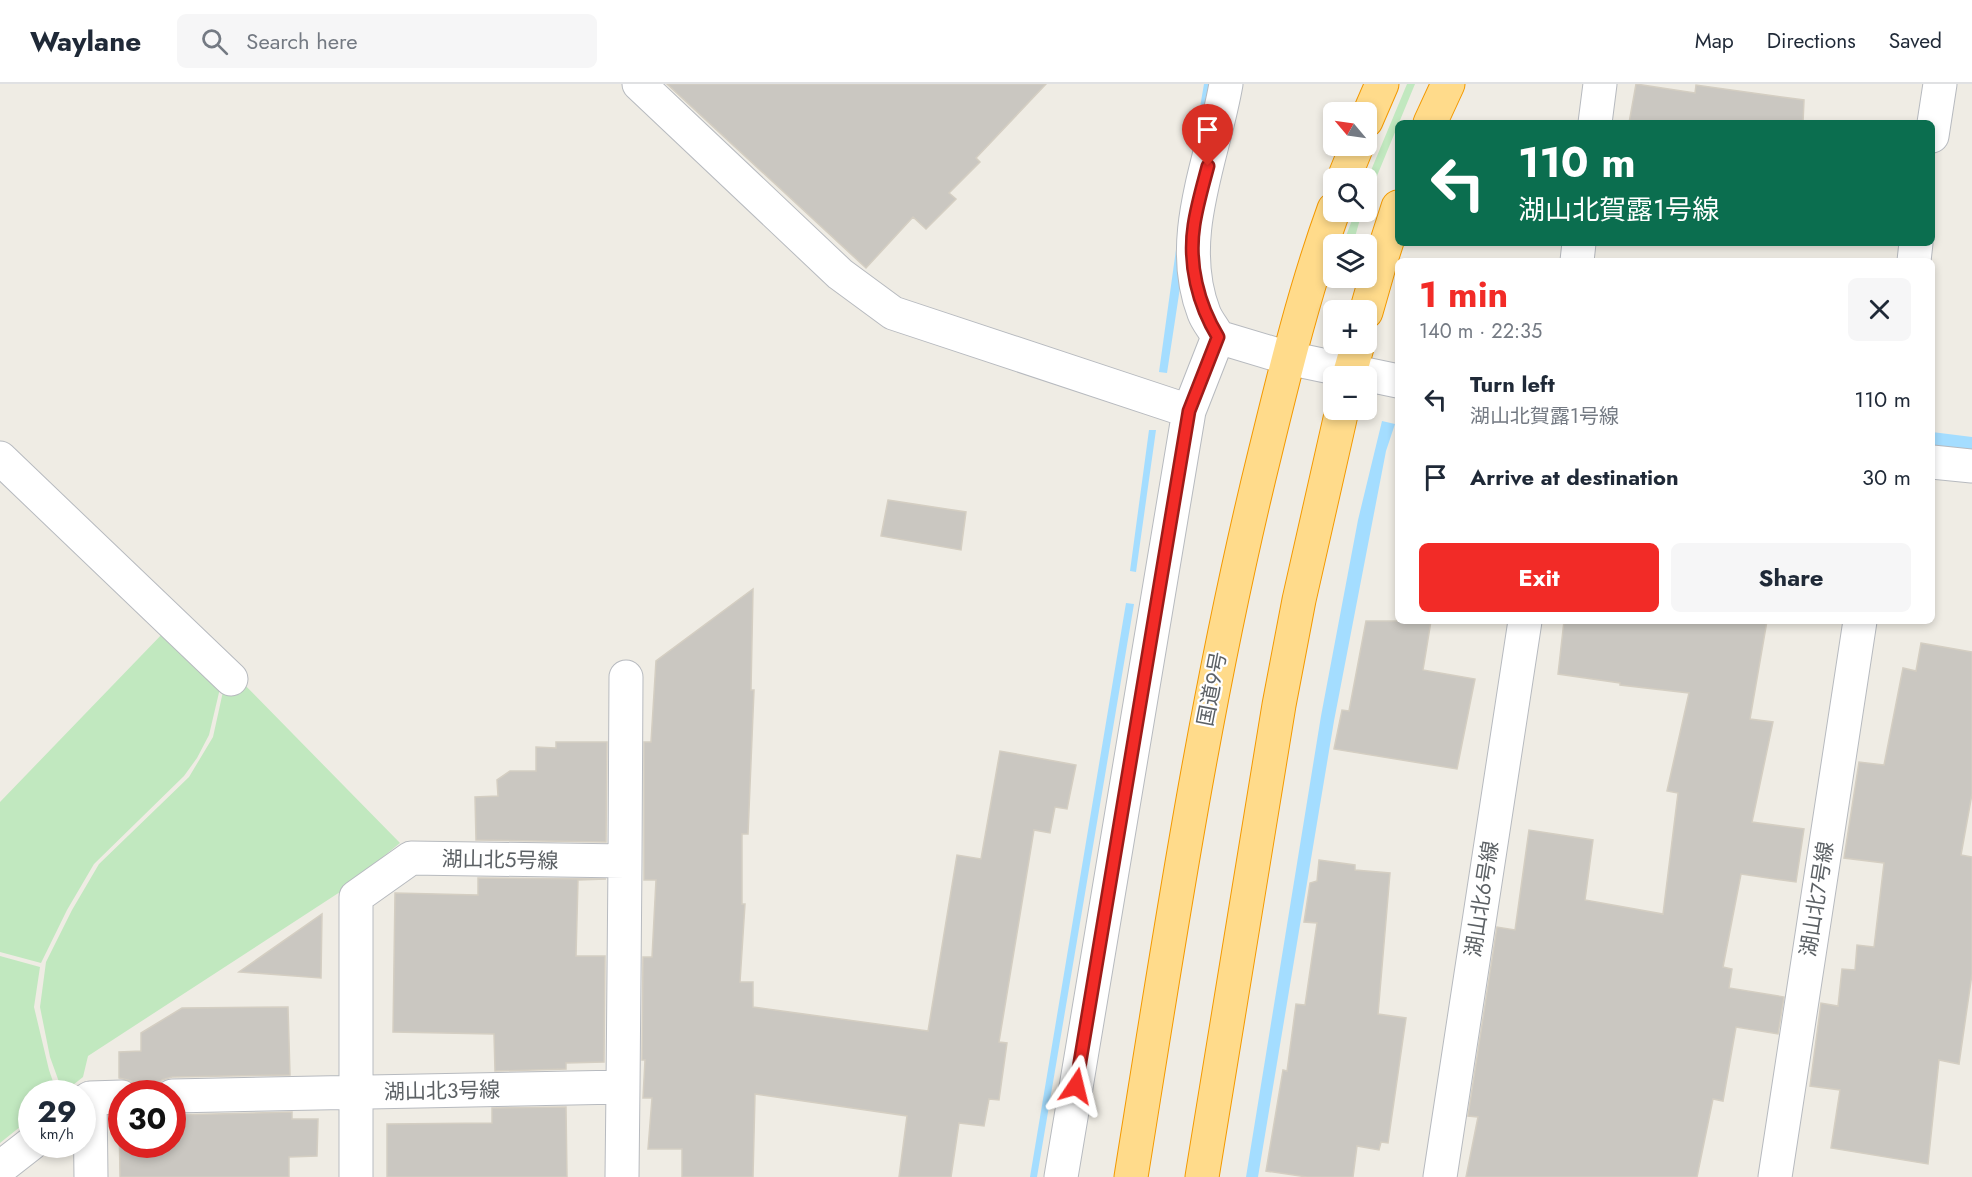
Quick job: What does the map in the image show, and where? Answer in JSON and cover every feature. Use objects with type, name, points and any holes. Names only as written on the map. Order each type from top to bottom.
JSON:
[{"type":"highway","points":[[1374,102],[1382,84]]},
{"type":"highway","points":[[1431,120],[1448,84]]},
{"type":"highway","points":[[1369,300],[1395,216]]},
{"type":"highway","name":"国道9号","points":[[1131,1177],[1194,787],[1219,650],[1288,358],[1330,222]]},
{"type":"highway","points":[[1202,1177],[1279,705],[1299,600],[1340,420]]},
{"type":"street","points":[[639,84],[840,274],[893,314],[1189,411]]},
{"type":"street","points":[[1226,84],[1193,226],[1193,263],[1205,315],[1218,337],[1288,358],[1353,364],[1395,380]]},
{"type":"street","points":[[1595,120],[1600,84]]},
{"type":"street","points":[[1934,120],[1940,84]]},
{"type":"street","points":[[1061,1177],[1189,411],[1218,337]]},
{"type":"street","points":[[0,458],[231,679]]},
{"type":"street","points":[[1935,462],[1972,466]]},
{"type":"street","name":"湖山北6号線","points":[[1440,1177],[1525,624]]},
{"type":"street","name":"湖山北7号線","points":[[1775,1177],[1860,624]]},
{"type":"street","points":[[622,1177],[626,677]]},
{"type":"street","name":"湖山北5号線","points":[[356,1092],[356,897],[411,858],[624,861]]},
{"type":"street","name":"湖山北3号線","points":[[186,1096],[623,1088]]},
{"type":"street","points":[[356,1092],[356,1177]]},
{"type":"street","points":[[91,1177],[98,1099]]},
{"type":"street","points":[[0,1168],[18,1154]]},
{"type":"green space","points":[[1407,84],[1415,84],[1400,120],[1395,120],[1395,132],[1377,176],[1377,168],[1372,168]]},
{"type":"green space","points":[[1351,222],[1359,222],[1356,234],[1347,234]]},
{"type":"green space","points":[[166,630],[221,684],[209,735],[184,776],[94,864],[67,910],[41,963],[0,952],[0,802]]},
{"type":"green space","points":[[236,676],[400,843],[340,892],[88,1056],[83,1077],[79,1080],[58,1080],[50,1057],[40,1007],[46,962],[72,910],[99,864],[189,777],[213,737],[224,687]]},
{"type":"green space","points":[[0,956],[40,967],[34,1007],[52,1080],[18,1080],[18,1128],[0,1143]]},
{"type":"water","points":[[1204,84],[1211,84],[1167,373],[1159,372],[1179,228]]},
{"type":"water","points":[[1382,421],[1395,424],[1386,451],[1334,721],[1258,1177],[1246,1177],[1321,716],[1358,520]]},
{"type":"water","points":[[1149,430],[1156,430],[1136,572],[1130,571]]},
{"type":"water","points":[[1935,432],[1972,437],[1972,451],[1935,445]]},
{"type":"water","points":[[1126,603],[1134,604],[1037,1177],[1030,1177]]},
{"type":"building","points":[[667,84],[1046,84],[976,158],[980,162],[949,193],[956,199],[926,229],[913,217],[866,268]]},
{"type":"building","points":[[1636,84],[1695,93],[1696,85],[1804,100],[1803,120],[1630,120]]},
{"type":"building","points":[[888,500],[966,512],[961,550],[881,536]]},
{"type":"building","points":[[753,589],[751,690],[754,690],[748,834],[742,834],[742,904],[745,904],[740,982],[753,982],[753,1007],[928,1031],[957,855],[981,859],[1000,751],[1076,765],[1067,809],[1055,807],[1050,833],[1034,830],[999,1042],[1007,1043],[999,1100],[989,1099],[984,1126],[959,1123],[951,1177],[899,1177],[907,1116],[755,1094],[753,1177],[682,1177],[682,1149],[648,1149],[652,1098],[643,1098],[645,1060],[642,1060],[643,957],[652,957],[656,880],[644,880],[644,742],[651,742],[656,661]]},
{"type":"building","points":[[1366,621],[1431,624],[1423,670],[1475,679],[1457,769],[1334,749],[1342,710],[1349,711]]},
{"type":"building","points":[[1564,624],[1766,624],[1750,719],[1773,722],[1752,822],[1804,829],[1796,882],[1741,874],[1723,967],[1732,969],[1729,988],[1784,997],[1778,1034],[1736,1027],[1723,1101],[1713,1099],[1697,1177],[1466,1177],[1478,1117],[1468,1116],[1497,927],[1515,930],[1529,830],[1593,840],[1585,900],[1663,914],[1678,793],[1667,791],[1689,693],[1620,685],[1620,683],[1558,674]]},
{"type":"building","points":[[1921,643],[1972,652],[1972,794],[1961,855],[1972,857],[1972,974],[1959,1064],[1939,1060],[1928,1164],[1831,1148],[1840,1090],[1810,1086],[1821,1003],[1838,1006],[1842,969],[1855,970],[1857,945],[1874,947],[1884,863],[1844,858],[1859,762],[1884,765],[1903,668],[1916,671]]},
{"type":"building","points":[[556,742],[607,742],[606,842],[476,840],[475,797],[498,796],[497,780],[510,771],[536,771],[536,747],[556,748]]},
{"type":"building","points":[[1319,860],[1355,865],[1355,870],[1390,873],[1378,1014],[1406,1018],[1388,1143],[1381,1142],[1379,1150],[1357,1146],[1353,1177],[1307,1177],[1266,1171],[1283,1070],[1287,1071],[1296,1004],[1305,1005],[1317,923],[1304,922],[1310,883],[1317,881]]},
{"type":"building","points":[[478,878],[606,879],[578,880],[576,956],[605,956],[604,1062],[566,1063],[566,1069],[495,1071],[494,1034],[393,1032],[395,893],[478,895]]},
{"type":"building","points":[[322,914],[321,978],[239,972]]},
{"type":"building","points":[[288,1007],[290,1075],[172,1077],[162,1080],[119,1078],[119,1052],[141,1051],[141,1033],[182,1008]]},
{"type":"building","points":[[566,1107],[567,1177],[387,1177],[387,1124],[492,1123],[492,1108]]},
{"type":"building","points":[[292,1112],[292,1119],[318,1119],[317,1156],[289,1157],[289,1177],[120,1177],[120,1158],[186,1158],[186,1115]]},
{"type":"route","points":[[1076,1086],[1189,411],[1218,337],[1205,315],[1193,263],[1193,226],[1208,166]]}]
